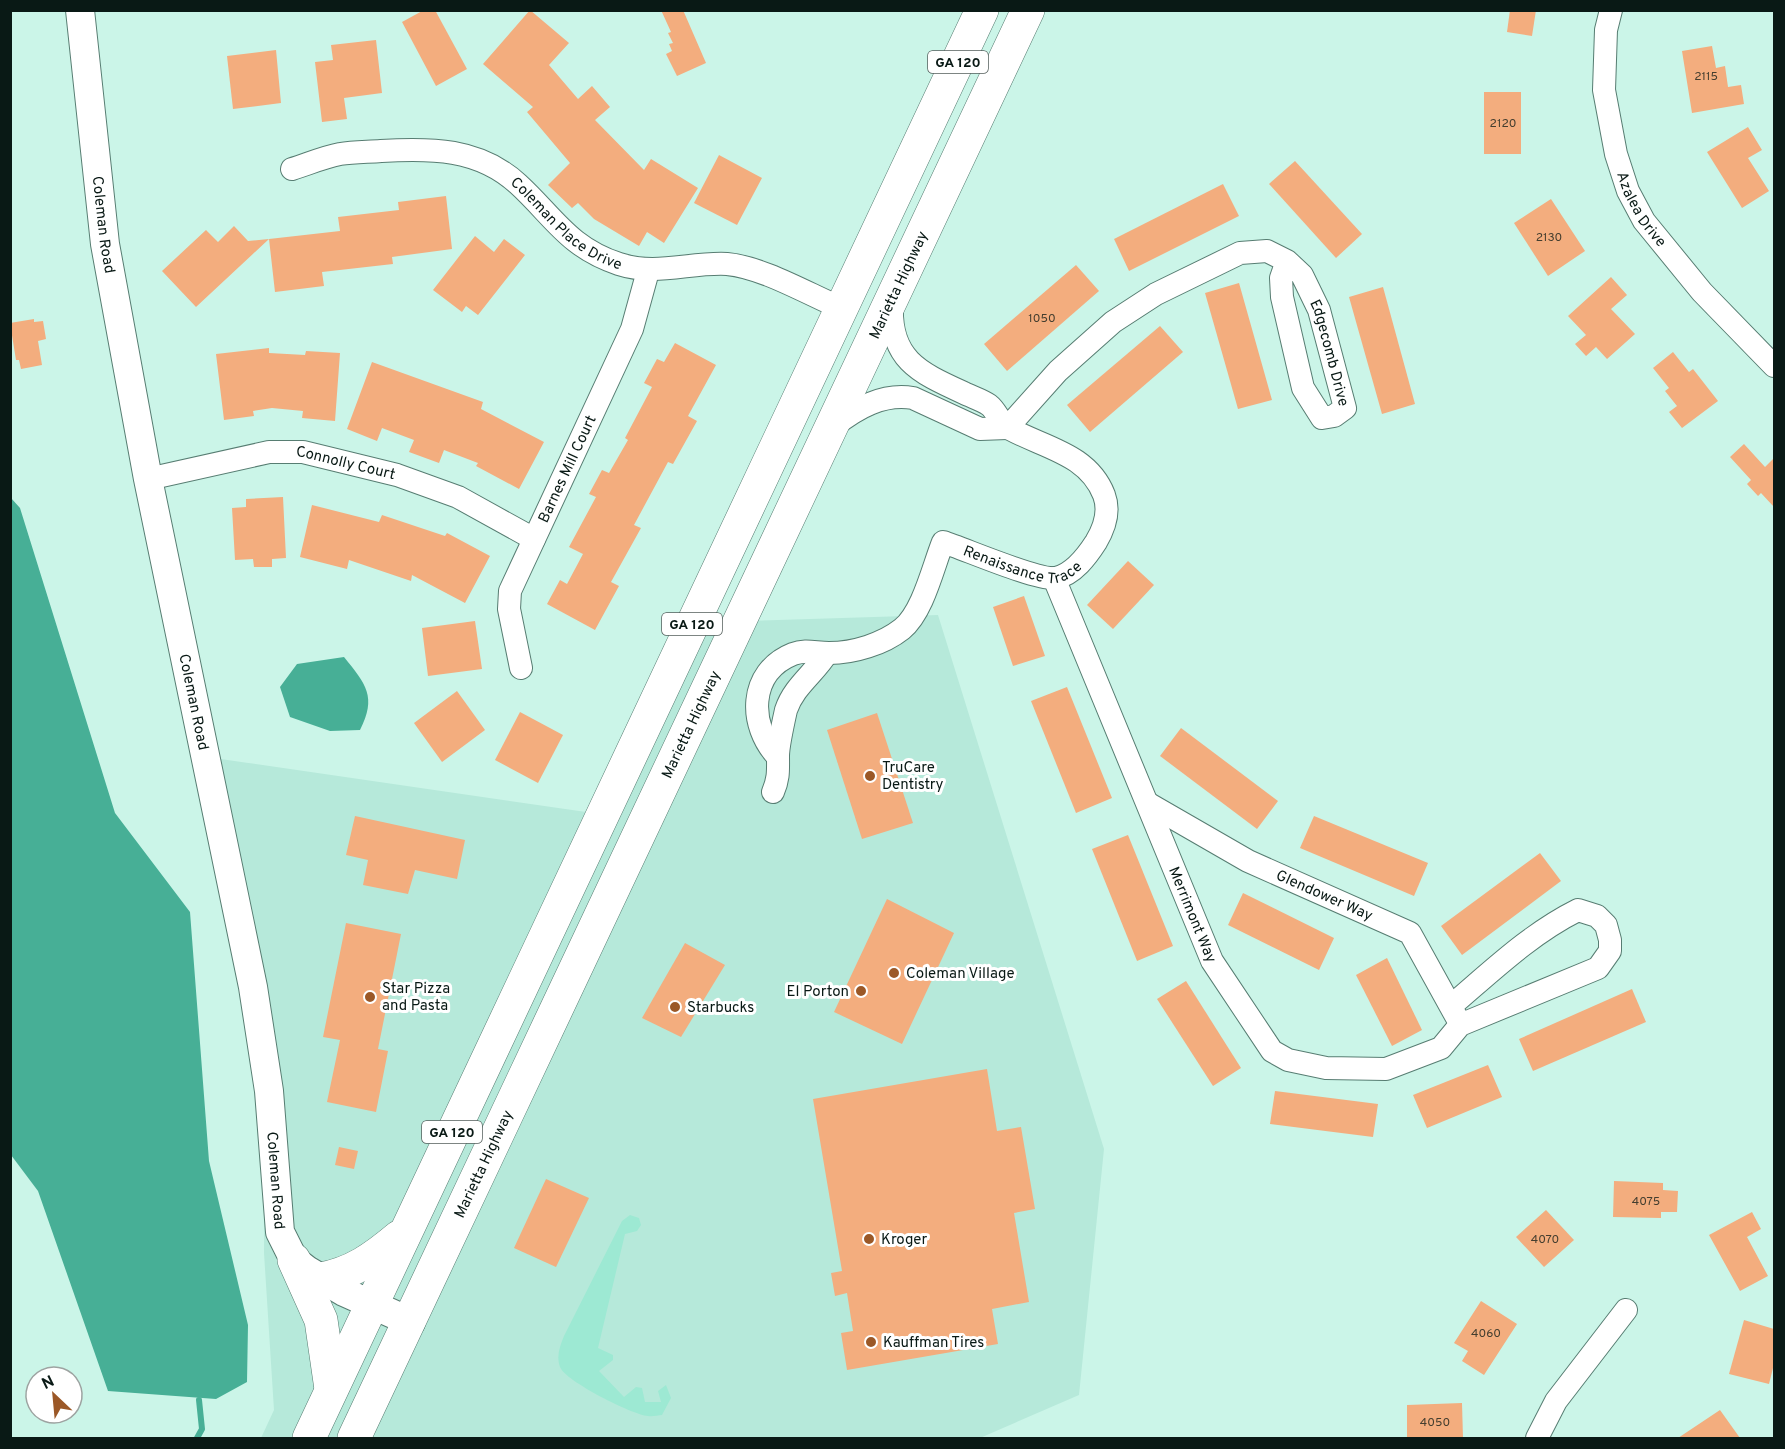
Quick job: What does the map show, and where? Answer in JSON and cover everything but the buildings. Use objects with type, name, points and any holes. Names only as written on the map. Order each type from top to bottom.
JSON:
[{"type":"highway","name":"GA 120","points":[[309,1438],[982,10]]},
{"type":"highway","name":"Marietta Highway","points":[[354,1438],[834,426],[1028,10]]},
{"type":"highway","points":[[321,1279],[338,1276],[361,1266],[405,1232]]},
{"type":"highway","points":[[294,1260],[321,1320],[332,1389]]},
{"type":"street","name":"Coleman Road","points":[[80,10],[105,244],[148,479],[253,987],[270,1091],[280,1232],[294,1260],[321,1279],[370,1305],[411,1322]]},
{"type":"street","name":"Azalea Drive","points":[[1611,10],[1606,30],[1604,90],[1616,154],[1628,192],[1644,221],[1702,292],[1774,366]]},
{"type":"street","name":"Coleman Place Drive","points":[[292,169],[340,154],[406,150],[435,149],[476,158],[492,165],[516,182],[563,233],[576,243],[619,264],[648,271],[728,264],[767,276],[841,308]]},
{"type":"street","points":[[1007,428],[1058,371],[1113,322],[1156,294],[1240,253],[1267,251],[1287,261]]},
{"type":"street","name":"Edgecomb Drive","points":[[1287,261],[1302,275],[1319,310],[1345,408],[1334,416],[1322,418],[1303,388],[1282,297],[1281,278],[1287,261]]},
{"type":"street","name":"Barnes Mill Court","points":[[521,668],[509,609],[510,591],[632,328],[648,271]]},
{"type":"street","name":"Renaissance Trace","points":[[892,301],[895,337],[908,361],[926,376],[989,405],[1007,428]]},
{"type":"street","name":"Renaissance Trace","points":[[778,757],[765,742],[756,716],[759,689],[775,666],[791,655],[809,650],[827,653],[879,642],[905,627],[919,607],[943,542],[1037,575],[1054,578],[1066,574],[1081,562],[1102,532],[1106,520],[1106,499],[1096,478],[1076,459],[1007,428],[980,429],[904,396],[868,404],[834,426]]},
{"type":"street","name":"Connolly Court","points":[[148,479],[269,452],[303,452],[397,475],[458,497],[534,539]]},
{"type":"street","name":"Merrimont Way","points":[[1054,578],[1212,961],[1272,1051],[1288,1060],[1326,1068],[1386,1069],[1441,1048],[1456,1015],[1527,940],[1578,910],[1597,916],[1606,925],[1610,951],[1598,968],[1456,1015]]},
{"type":"street","points":[[773,792],[780,773],[778,757],[790,699],[827,653]]},
{"type":"street","name":"Glendower Way","points":[[1149,804],[1248,861],[1410,933],[1456,1015]]},
{"type":"street","points":[[1537,1438],[1556,1401],[1626,1310]]},
{"type":"shaded area","points":[[11,498],[20,508],[115,813],[190,912],[209,1161],[248,1325],[247,1382],[216,1399],[108,1391],[38,1191],[11,1155]]},
{"type":"shaded area","points":[[938,615],[1104,1149],[1079,1395],[980,1438],[261,1438],[274,1410],[264,1253],[265,1052],[200,756],[586,812],[683,623]]},
{"type":"shaded area","points":[[344,657],[367,691],[368,708],[360,730],[330,731],[290,717],[280,687],[297,664]]},
{"type":"shaded area","points":[[630,1215],[639,1218],[641,1225],[637,1231],[625,1234],[598,1348],[613,1355],[613,1360],[599,1371],[624,1397],[636,1387],[642,1388],[645,1402],[661,1402],[658,1391],[666,1385],[671,1398],[662,1415],[640,1414],[600,1396],[565,1373],[558,1359],[564,1336],[622,1221]]},
{"type":"waterway","points":[[197,1438],[202,1429],[199,1400]]},
{"type":"place","name":"TruCare Dentistry","points":[[870,776]]},
{"type":"place","name":"Coleman Village","points":[[894,973]]},
{"type":"place","name":"El Porton","points":[[861,991]]},
{"type":"place","name":"Star Pizza and Pasta","points":[[370,997]]},
{"type":"place","name":"Starbucks","points":[[675,1007]]},
{"type":"place","name":"Kroger","points":[[869,1239]]},
{"type":"place","name":"Kauffman Tires","points":[[871,1342]]}]
